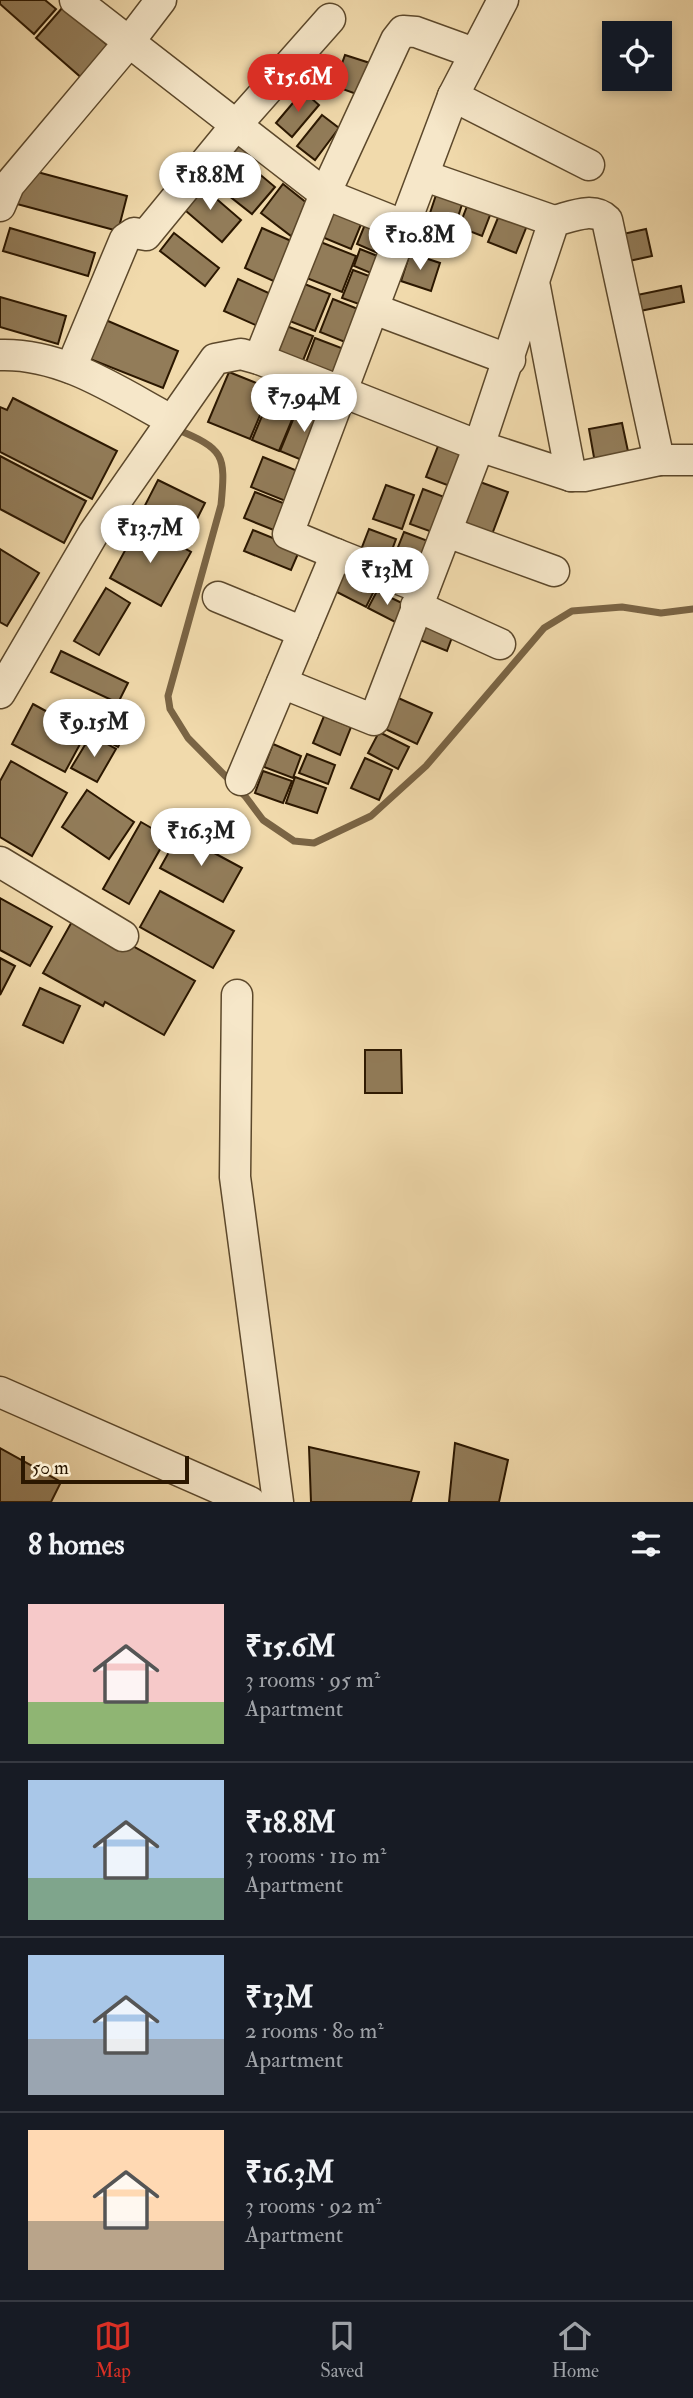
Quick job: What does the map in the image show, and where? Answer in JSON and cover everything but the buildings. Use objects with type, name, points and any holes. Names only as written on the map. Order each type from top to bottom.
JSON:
[{"type":"street","points":[[75,0],[325,194],[405,226]]},
{"type":"street","points":[[0,206],[9,185],[161,0]]},
{"type":"street","points":[[500,643],[420,597],[336,554],[288,534],[453,96],[503,0]]},
{"type":"street","points":[[71,368],[125,239],[134,233],[146,235],[237,124],[330,19]]},
{"type":"street","points":[[259,359],[325,194],[396,40],[403,31],[416,32],[474,53]]},
{"type":"street","points":[[453,96],[589,165]]},
{"type":"street","points":[[425,176],[554,221],[588,212],[601,214],[607,220],[659,460]]},
{"type":"street","points":[[282,683],[374,720],[479,446],[510,360],[554,221]]},
{"type":"street","points":[[535,284],[571,476]]},
{"type":"street","points":[[374,309],[510,360]]},
{"type":"street","points":[[0,693],[93,534],[215,359],[241,354],[259,359],[479,446],[571,476],[584,476],[659,460],[693,460]]},
{"type":"street","points":[[0,355],[42,358],[71,368],[171,420]]},
{"type":"street","points":[[447,532],[554,571]]},
{"type":"street","points":[[241,780],[336,554]]},
{"type":"street","points":[[218,597],[303,632]]},
{"type":"street","points":[[0,862],[123,936]]},
{"type":"street","points":[[237,995],[235,1177],[278,1502]]},
{"type":"street","points":[[0,1392],[250,1502]]},
{"type":"waterway","points":[[176,429],[213,448],[222,464],[223,474],[221,505],[168,696],[170,709],[188,738],[245,796],[263,820],[294,841],[314,843],[371,816],[426,766],[544,628],[572,611],[622,607],[661,613],[693,609]]}]
